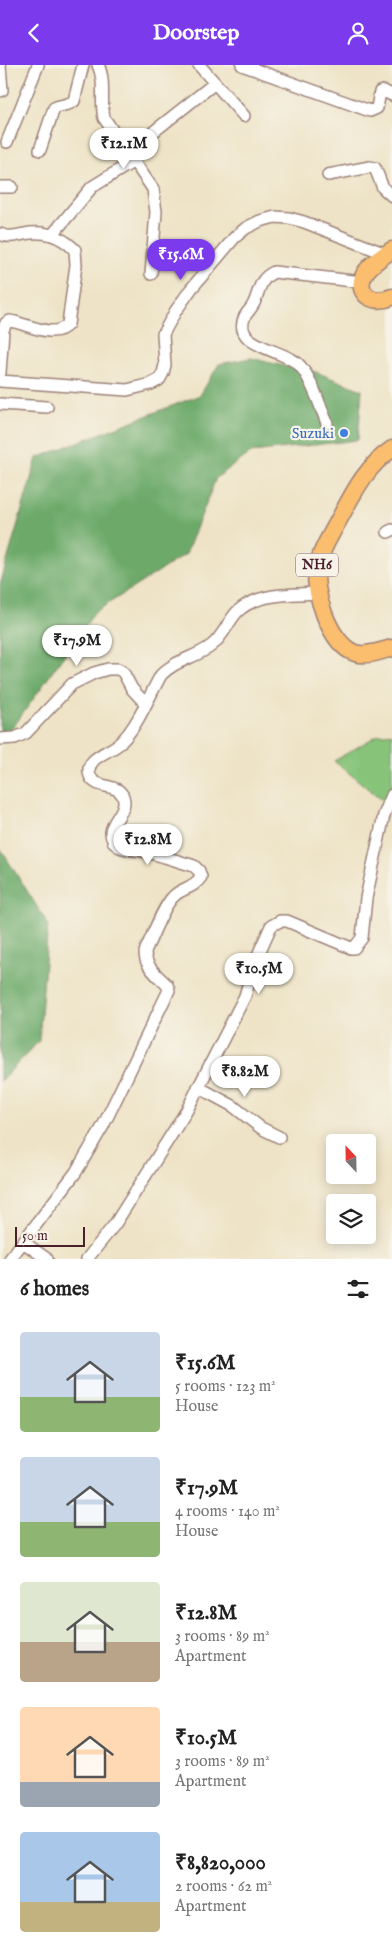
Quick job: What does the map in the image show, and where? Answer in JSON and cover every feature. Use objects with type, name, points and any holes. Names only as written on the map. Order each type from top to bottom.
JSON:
[{"type":"highway","points":[[389,252],[363,275],[362,282],[363,290],[371,299],[377,301],[392,297]]},
{"type":"highway","name":"NH6","points":[[392,449],[374,463],[354,490],[326,542],[316,569],[318,593],[329,626],[336,639],[345,649],[356,654],[368,654],[392,647]]},
{"type":"street","points":[[7,142],[38,65]]},
{"type":"street","points":[[40,150],[54,109],[59,105],[70,104],[74,101],[83,65]]},
{"type":"street","points":[[98,65],[102,76],[102,110],[104,118],[153,189],[155,200],[151,274]]},
{"type":"street","points":[[199,65],[244,116]]},
{"type":"street","points":[[242,65],[370,111],[378,108],[380,92],[383,91],[392,95]]},
{"type":"street","points":[[0,66],[2,90],[0,91]]},
{"type":"street","points":[[53,234],[92,187],[131,156],[214,83]]},
{"type":"street","points":[[328,175],[370,167],[375,168],[383,188],[392,196]]},
{"type":"street","points":[[0,381],[127,390],[151,385],[163,373],[165,365],[164,334],[175,312],[191,289],[234,237],[260,221],[275,217],[296,220],[389,252]]},
{"type":"street","points":[[0,373],[3,330],[6,323],[10,321],[47,331],[64,329],[68,324],[76,265],[75,250],[66,241],[53,234],[36,232],[2,239]]},
{"type":"street","points":[[327,423],[302,367],[288,357],[251,342],[246,336],[244,322],[246,315],[254,304],[262,281],[267,275],[274,273],[362,282]]},
{"type":"street","points":[[0,404],[47,407]]},
{"type":"street","points":[[10,1259],[76,1172],[103,1126],[169,990],[168,985],[146,962],[146,949],[170,901],[177,893],[194,886],[201,877],[194,865],[144,851],[119,847],[112,837],[111,830],[124,806],[123,796],[120,791],[92,779],[89,769],[92,761],[114,748],[130,731],[161,675],[168,668],[211,646],[238,612],[253,601],[262,598],[318,593]]},
{"type":"street","points":[[0,739],[15,738],[26,733],[72,685],[94,673],[108,669],[118,669],[123,672],[132,689],[145,703]]},
{"type":"street","points":[[87,1259],[115,1224],[187,1111],[244,996],[254,964],[271,926],[280,921],[287,921],[351,948],[357,946],[360,942],[366,898],[384,815],[392,795]]},
{"type":"street","points":[[198,1087],[219,1097],[244,1113],[261,1128],[279,1137]]},
{"type":"street","points":[[23,1242],[47,1259]]},
{"type":"green space","points":[[251,358],[313,371],[362,390],[358,440],[252,452],[216,478],[186,554],[95,612],[14,726],[0,738],[0,585],[37,458],[200,395],[219,364]]},
{"type":"green space","points":[[392,733],[392,793],[385,802],[334,761],[378,735]]},
{"type":"green space","points":[[0,848],[48,924],[39,1041],[0,1082]]},
{"type":"place","name":"Suzuki","points":[[344,433]]}]
